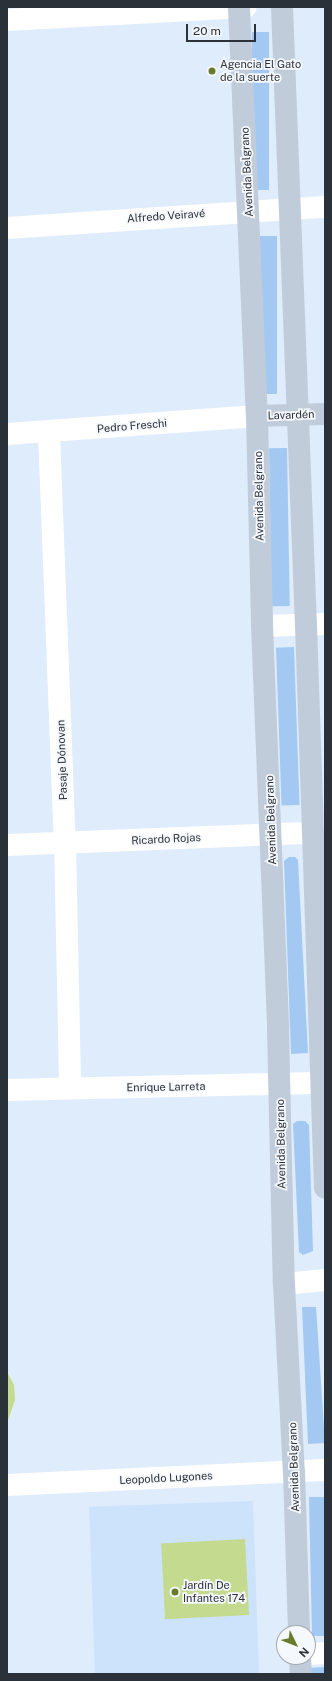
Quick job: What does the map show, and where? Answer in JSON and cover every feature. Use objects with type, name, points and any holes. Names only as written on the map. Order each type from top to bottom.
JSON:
[{"type":"main road","name":"Avenida Belgrano","points":[[241,7],[257,416],[262,626],[280,1085],[284,1284],[294,1472],[299,1625]]},
{"type":"main road","points":[[282,7],[298,415],[316,624],[318,832],[325,1188]]},
{"type":"main road","name":"Lavardén","points":[[257,416],[325,414]]},
{"type":"street","points":[[7,20],[241,7]]},
{"type":"street","name":"Alfredo Veiravé","points":[[7,228],[249,210],[325,207]]},
{"type":"street","name":"Pedro Freschi","points":[[7,434],[49,433],[257,416]]},
{"type":"street","name":"Pasaje Dónovan","points":[[49,433],[65,843],[70,1088]]},
{"type":"street","points":[[262,626],[316,624]]},
{"type":"street","name":"Ricardo Rojas","points":[[7,845],[318,832]]},
{"type":"street","name":"Enrique Larreta","points":[[7,1090],[323,1083]]},
{"type":"street","points":[[284,1284],[325,1280]]},
{"type":"street","name":"Leopoldo Lugones","points":[[7,1485],[325,1470]]},
{"type":"shaded area","points":[[252,32],[269,32],[269,190],[252,190]]},
{"type":"shaded area","points":[[260,236],[277,236],[277,394],[260,394]]},
{"type":"shaded area","points":[[269,448],[287,448],[290,606],[272,606]]},
{"type":"shaded area","points":[[294,647],[300,805],[282,806],[276,648]]},
{"type":"shaded area","points":[[289,857],[295,857],[298,860],[308,1053],[291,1054],[284,861]]},
{"type":"shaded area","points":[[297,1121],[305,1121],[309,1125],[313,1251],[303,1255],[299,1252],[293,1124]]},
{"type":"shaded area","points":[[302,1307],[316,1307],[325,1443],[308,1444]]},
{"type":"shaded area","points":[[309,1497],[325,1497],[325,1636],[316,1636],[316,1625],[312,1625]]},
{"type":"shaded area","name":"Jardín De Infantes 174","points":[[253,1501],[259,1674],[95,1674],[89,1507]]},
{"type":"shaded area","points":[[325,1667],[325,1674],[310,1674],[309,1668]]},
{"type":"building","points":[[7,1372],[14,1385],[15,1400],[7,1423]]},
{"type":"building","points":[[245,1539],[249,1615],[165,1619],[161,1543]]},
{"type":"place","name":"Agencia El Gato de la suerte","points":[[212,71]]},
{"type":"place","name":"Jardín De Infantes 174","points":[[175,1592]]}]
